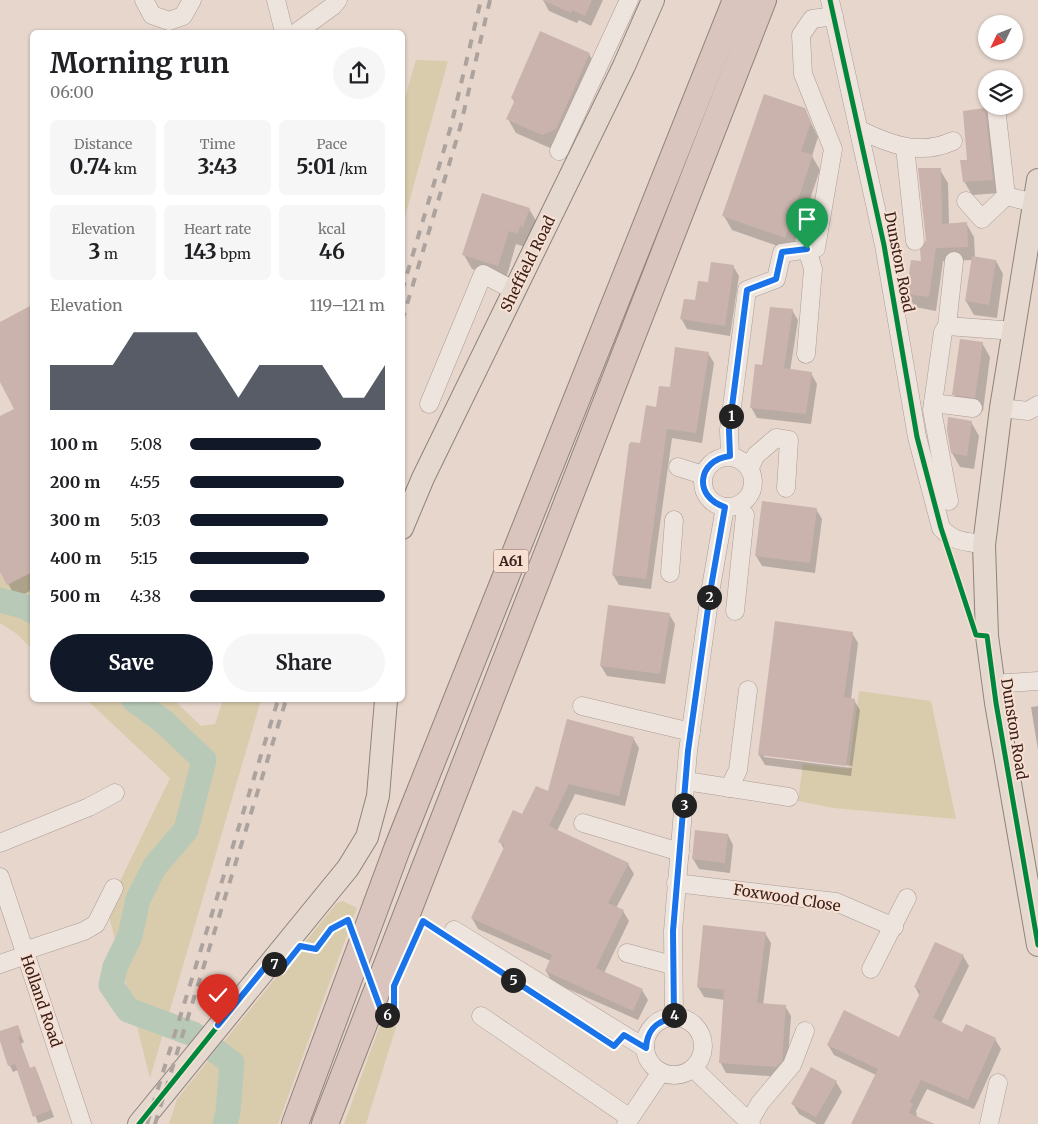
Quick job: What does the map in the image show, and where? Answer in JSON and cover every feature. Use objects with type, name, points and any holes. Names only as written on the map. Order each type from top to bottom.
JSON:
[{"type":"highway","name":"A61","points":[[295,1124],[397,848],[736,0]]},
{"type":"highway","name":"A61","points":[[325,1124],[762,0]]},
{"type":"main road","name":"Sheffield Road","points":[[405,521],[423,478],[624,66],[652,0]]},
{"type":"main road","name":"Dunston Road","points":[[1038,180],[1035,215],[1001,408],[984,545],[987,636],[993,684],[1038,945]]},
{"type":"main road","points":[[139,1124],[189,1060],[348,868],[367,837],[378,796],[386,702]]},
{"type":"street","points":[[144,0],[152,15],[169,21],[184,16],[192,0]]},
{"type":"street","points":[[276,0],[284,30]]},
{"type":"street","points":[[300,30],[333,6],[338,0]]},
{"type":"street","points":[[559,150],[628,0]]},
{"type":"street","points":[[806,354],[813,269],[812,249],[833,149],[803,74],[800,35],[812,19],[832,8]]},
{"type":"street","name":"Dunston Road","points":[[832,8],[884,244],[917,437],[941,528],[950,538],[984,545]]},
{"type":"street","points":[[997,115],[1006,196]]},
{"type":"street","points":[[860,130],[887,144],[905,147],[927,149],[940,147],[953,141]]},
{"type":"street","points":[[905,147],[915,241]]},
{"type":"street","points":[[966,201],[982,218],[1006,196]]},
{"type":"street","points":[[1006,196],[1035,215]]},
{"type":"street","points":[[730,456],[729,430],[747,290],[776,279],[782,252],[812,249]]},
{"type":"street","points":[[949,501],[932,410],[943,332],[946,326],[954,261]]},
{"type":"street","points":[[429,404],[483,274],[515,291]]},
{"type":"street","points":[[946,326],[1015,330]]},
{"type":"street","points":[[933,403],[973,408]]},
{"type":"street","points":[[1001,408],[1028,411],[1038,405]]},
{"type":"street","points":[[750,468],[756,455],[776,438],[789,440],[786,488]]},
{"type":"street","points":[[730,456],[737,458],[750,468],[754,483],[747,499],[733,507],[725,507],[710,499],[703,484],[704,475],[713,461],[730,456]]},
{"type":"street","points":[[678,467],[704,475]]},
{"type":"street","points":[[674,1018],[672,965],[676,883],[686,781],[711,587],[725,507]]},
{"type":"street","points":[[735,612],[745,515]]},
{"type":"street","points":[[670,573],[674,520]]},
{"type":"street","points":[[711,587],[737,591]]},
{"type":"street","points":[[993,684],[1038,681]]},
{"type":"street","points":[[729,788],[738,770],[748,690]]},
{"type":"street","points":[[582,706],[691,732]]},
{"type":"street","points":[[686,781],[789,797]]},
{"type":"street","points":[[0,843],[89,807],[115,793]]},
{"type":"street","points":[[583,823],[680,852]]},
{"type":"street","name":"Holland Road","points":[[0,878],[82,1124]]},
{"type":"street","name":"Foxwood Close","points":[[676,883],[836,902],[894,927]]},
{"type":"street","points":[[0,964],[84,931],[96,924],[114,888]]},
{"type":"street","points":[[871,969],[894,927],[907,898]]},
{"type":"street","points":[[454,930],[646,1048]]},
{"type":"street","points":[[627,953],[672,965]]},
{"type":"street","points":[[481,1016],[628,1121],[661,1072]]},
{"type":"street","points":[[674,1018],[684,1019],[699,1032],[703,1051],[693,1068],[678,1075],[661,1072],[650,1062],[646,1048],[646,1038],[657,1023],[674,1018]]},
{"type":"street","points":[[693,1068],[750,1123],[760,1102],[792,1065],[805,1031]]},
{"type":"street","points":[[989,1124],[998,1083]]},
{"type":"shaded area","points":[[416,60],[448,61],[405,217],[405,97]]},
{"type":"shaded area","points":[[0,572],[7,585],[30,573],[30,647],[17,634],[0,623]]},
{"type":"shaded area","points":[[859,691],[931,701],[956,819],[833,808],[798,801],[803,764],[849,769]]},
{"type":"shaded area","points":[[89,702],[176,702],[201,726],[215,724],[222,702],[260,702],[150,1078],[107,908],[170,778]]},
{"type":"shaded area","points":[[343,901],[357,908],[278,1124],[169,1124],[177,1099],[337,903]]},
{"type":"shaded area","points":[[388,1020],[396,1027],[366,1124],[344,1124],[379,1028]]},
{"type":"building","points":[[542,0],[592,0],[585,16],[572,10],[571,13]]},
{"type":"building","points":[[540,31],[590,53],[556,129],[542,135],[506,119],[515,100],[511,98]]},
{"type":"building","points":[[764,94],[805,108],[811,122],[801,151],[813,155],[785,238],[722,216]]},
{"type":"building","points":[[978,109],[978,115],[986,115],[993,180],[963,182],[960,160],[967,160],[963,111]]},
{"type":"building","points":[[918,168],[941,168],[942,224],[967,222],[968,247],[936,248],[929,297],[906,294],[911,260],[921,261],[920,250],[926,240]]},
{"type":"building","points":[[482,193],[530,208],[523,227],[520,226],[518,234],[509,231],[498,266],[462,255]]},
{"type":"building","points":[[972,256],[996,260],[989,305],[965,301]]},
{"type":"building","points":[[711,262],[734,265],[725,326],[680,319],[684,299],[695,300],[698,281],[708,282]]},
{"type":"building","points":[[30,306],[30,573],[7,585],[0,572],[0,416],[14,409],[0,382],[0,322]]},
{"type":"building","points":[[770,307],[793,309],[784,368],[812,372],[806,414],[750,408],[755,364],[762,365]]},
{"type":"building","points":[[960,339],[983,342],[975,398],[952,395]]},
{"type":"building","points":[[675,347],[709,352],[696,433],[667,429],[646,579],[612,575],[629,444],[631,442],[640,443],[646,405],[656,407],[659,386],[670,387]]},
{"type":"building","points":[[948,417],[972,421],[967,456],[951,453],[947,430]]},
{"type":"building","points":[[762,501],[817,508],[810,563],[755,556]]},
{"type":"building","points":[[608,605],[670,613],[660,674],[600,666]]},
{"type":"building","points":[[775,621],[853,632],[844,697],[855,699],[846,766],[758,755]]},
{"type":"building","points":[[567,719],[634,737],[619,796],[569,784],[549,826],[629,863],[608,903],[624,910],[596,968],[643,989],[633,1011],[545,971],[552,955],[471,918],[505,845],[498,842],[513,810],[522,814],[536,786],[548,791]]},
{"type":"building","points":[[695,830],[728,834],[725,863],[692,859]]},
{"type":"building","points":[[703,925],[766,932],[757,1003],[786,1005],[782,1061],[776,1067],[719,1063],[724,990],[697,987]]},
{"type":"building","points":[[935,942],[964,955],[933,1018],[962,1032],[966,1024],[996,1038],[968,1100],[921,1080],[910,1102],[913,1104],[909,1113],[935,1124],[851,1124],[878,1069],[827,1045],[844,1010],[899,1037],[921,991],[914,987]]},
{"type":"building","points":[[18,1025],[22,1036],[18,1037],[30,1068],[35,1066],[51,1110],[33,1117],[15,1064],[8,1066],[0,1041],[0,1031]]},
{"type":"building","points":[[811,1067],[837,1081],[816,1117],[791,1104]]},
{"type":"waterway","points":[[0,600],[30,608]]},
{"type":"waterway","points":[[137,702],[164,722],[204,760],[186,830],[155,866],[138,899],[130,936],[115,967],[111,985],[128,1010],[193,1034],[232,1063],[228,1112],[225,1124]]},
{"type":"railway","points":[[405,281],[451,126],[481,0]]},
{"type":"railway","points":[[405,311],[460,128],[490,0]]},
{"type":"railway","points":[[147,1124],[277,702]]},
{"type":"railway","points":[[155,1124],[285,702]]},
{"type":"cycle path","points":[[830,0],[884,245],[917,437],[941,528],[976,635],[987,636],[996,703],[1038,945]]},
{"type":"cycle path","points":[[139,1124],[270,961],[281,970],[300,946],[316,949],[331,929],[348,919],[384,1018],[394,1009],[394,987],[423,921],[613,1046],[623,1035]]},
{"type":"route","points":[[218,1025],[270,961],[281,970],[300,946],[316,949],[331,929],[348,920],[384,1018],[394,1008],[394,986],[423,921],[614,1046],[624,1035],[646,1048],[646,1038],[650,1030],[657,1023],[665,1019],[674,1018],[673,931],[688,751],[711,587],[725,507],[716,504],[705,492],[703,484],[704,475],[707,467],[713,461],[721,457],[730,456],[729,430],[747,290],[776,279],[782,252],[807,249]]}]
